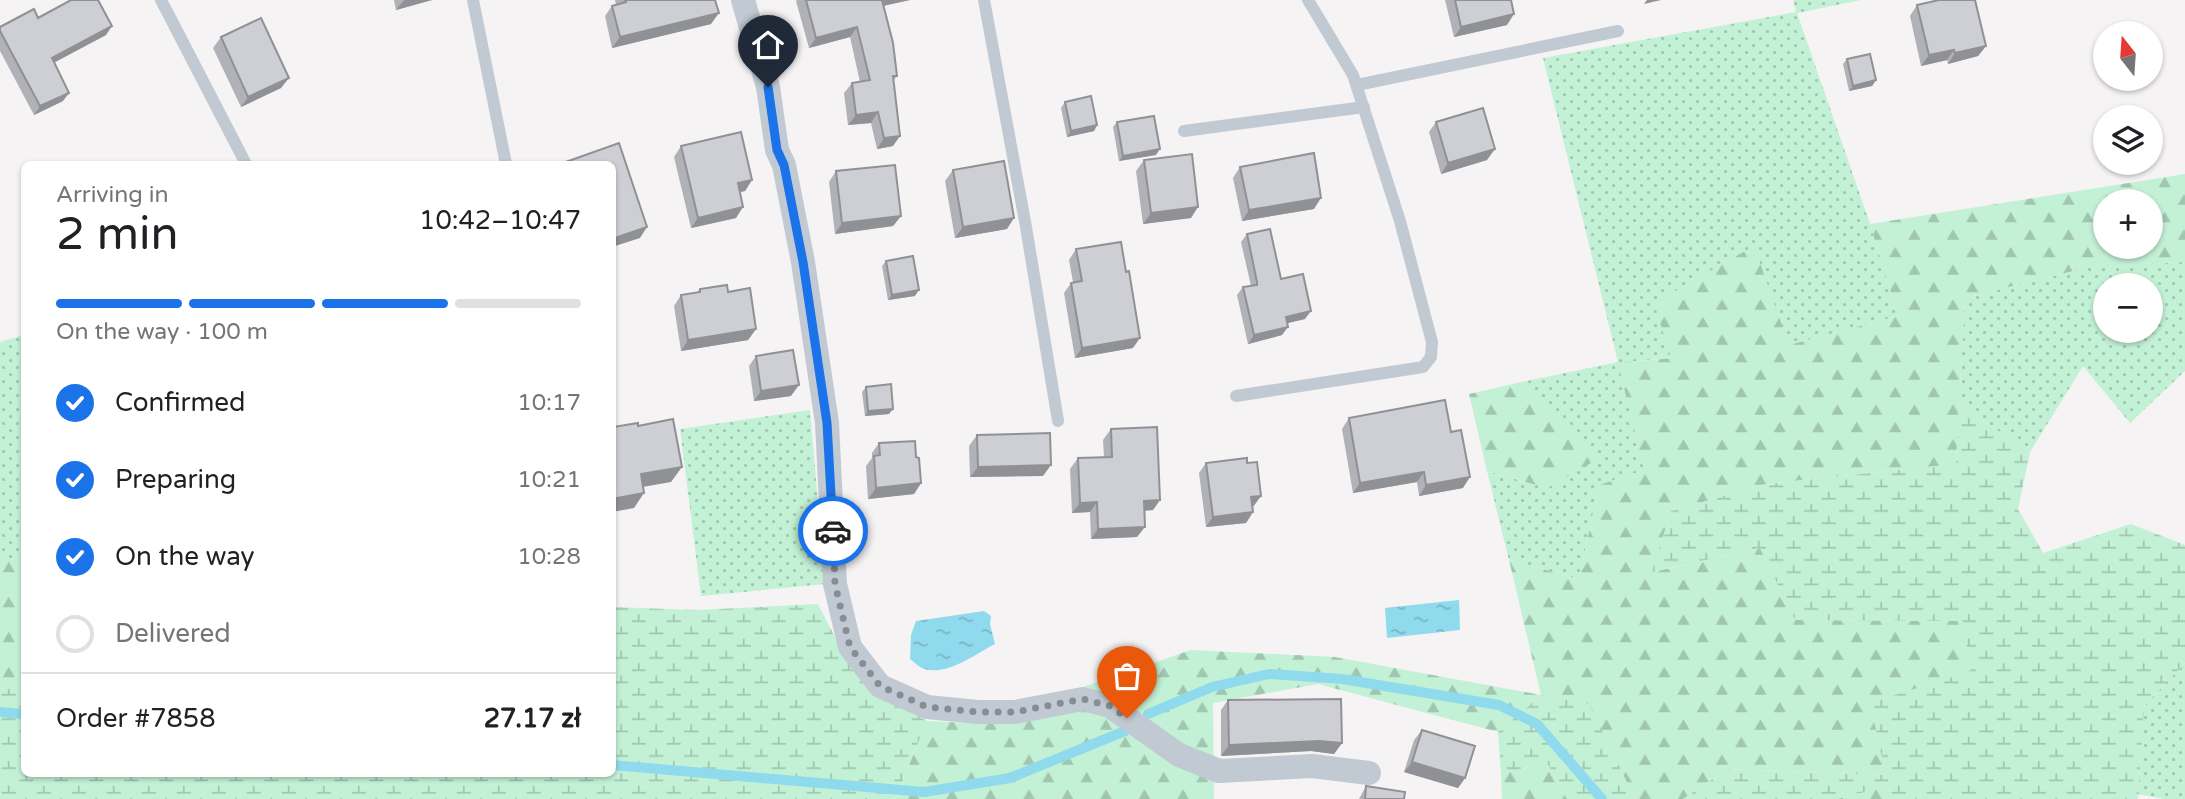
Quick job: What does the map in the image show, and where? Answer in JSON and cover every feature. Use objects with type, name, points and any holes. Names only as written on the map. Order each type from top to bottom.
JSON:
[{"type":"street","points":[[743,0],[768,87],[777,150],[784,165],[803,262],[827,423],[835,584],[850,647],[880,686],[927,707],[978,712],[1015,712],[1083,699],[1110,706],[1179,755],[1219,771],[1312,766],[1368,773]]},
{"type":"lane","points":[[161,0],[244,161]]},
{"type":"lane","points":[[473,0],[505,161]]},
{"type":"lane","points":[[984,0],[1058,421]]},
{"type":"lane","points":[[1236,396],[1423,367],[1431,357],[1432,342],[1400,221],[1357,85],[1308,0]]},
{"type":"lane","points":[[1357,85],[1618,31]]},
{"type":"lane","points":[[1184,131],[1364,107]]},
{"type":"green space","points":[[1793,0],[1861,0],[1797,13],[1870,224],[1898,316],[1789,345],[1619,363],[1645,470],[1599,485],[1579,579],[1509,560],[1487,471],[1547,488],[1597,459],[1521,382],[1618,362],[1543,58],[1796,12]]},
{"type":"green space","points":[[2185,174],[2185,262],[2093,266],[1965,298],[1956,464],[1766,484],[1671,511],[1653,572],[1760,548],[1796,620],[1964,621],[1971,672],[1886,775],[1728,769],[1683,799],[1635,799],[1588,704],[1541,695],[1509,560],[1579,579],[1599,485],[1644,470],[1618,363],[1671,358],[1654,303],[1754,246],[1789,345],[1898,316],[1870,224]]},
{"type":"green space","points":[[2185,262],[2185,371],[2130,423],[2083,366],[2030,452],[1959,405],[1965,298],[2093,266]]},
{"type":"green space","points":[[21,336],[21,559],[0,559],[0,342]]},
{"type":"green space","points":[[1521,382],[1598,459],[1547,488],[1487,471],[1469,394]]},
{"type":"green space","points":[[1959,405],[2030,452],[2018,509],[2043,553],[2131,524],[2185,545],[2185,663],[2144,706],[2138,799],[1894,799],[1888,786],[1837,799],[1683,799],[1728,769],[1886,775],[1870,703],[1971,671],[1963,621],[1795,620],[1760,548],[1652,572],[1671,511],[1766,484],[1956,464]]},
{"type":"green space","points":[[810,410],[825,584],[701,596],[680,429]]},
{"type":"green space","points":[[0,559],[21,559],[21,691],[0,688]]},
{"type":"green space","points":[[818,604],[841,649],[876,693],[927,721],[895,799],[0,799],[0,688],[21,691],[21,777],[616,777],[616,607],[697,610]]},
{"type":"green space","points":[[1191,650],[1335,657],[1541,695],[1498,732],[1318,684],[1213,703],[1214,799],[895,799],[927,721],[970,723]]},
{"type":"green space","points":[[2185,663],[2185,799],[2164,799],[2138,794],[2144,706]]},
{"type":"green space","points":[[1541,695],[1589,704],[1635,799],[1567,799],[1547,763],[1501,774],[1498,732]]},
{"type":"green space","points":[[1547,763],[1567,799],[1502,799],[1501,774]]},
{"type":"green space","points":[[1888,786],[1894,799],[1837,799]]},
{"type":"water","points":[[1459,600],[1460,630],[1387,638],[1385,608]]},
{"type":"water","points":[[984,611],[991,616],[990,624],[995,644],[961,663],[942,669],[924,669],[910,659],[911,635],[916,621]]},
{"type":"building","points":[[71,0],[98,0],[112,26],[52,58],[69,93],[40,106],[0,27],[34,9],[38,18]]},
{"type":"building","points":[[625,0],[715,0],[719,13],[620,37],[612,6],[626,2]]},
{"type":"building","points":[[806,0],[882,0],[893,43],[897,76],[893,76],[900,136],[884,138],[878,112],[856,115],[852,83],[870,80],[857,27],[816,38]]},
{"type":"building","points":[[1455,0],[1511,0],[1514,14],[1461,27]]},
{"type":"building","points":[[1939,0],[1975,0],[1986,46],[1929,55],[1917,5]]},
{"type":"building","points":[[261,18],[289,78],[248,97],[221,37]]},
{"type":"building","points":[[1870,54],[1876,80],[1853,86],[1847,59]]},
{"type":"building","points":[[1091,96],[1097,125],[1071,131],[1065,102]]},
{"type":"building","points":[[1483,108],[1495,149],[1448,163],[1436,122]]},
{"type":"building","points":[[1154,116],[1160,149],[1123,156],[1117,122]]},
{"type":"building","points":[[741,132],[752,180],[738,183],[743,207],[698,218],[681,146]]},
{"type":"building","points":[[619,143],[647,227],[616,238],[616,161],[568,161]]},
{"type":"building","points":[[1314,153],[1321,198],[1249,210],[1240,167]]},
{"type":"building","points":[[1192,154],[1198,207],[1151,213],[1144,160]]},
{"type":"building","points":[[1004,161],[1014,218],[963,227],[953,170]]},
{"type":"building","points":[[895,165],[901,216],[842,223],[836,171]]},
{"type":"building","points":[[1270,229],[1281,279],[1303,274],[1311,311],[1286,317],[1288,327],[1254,335],[1243,287],[1257,285],[1247,234]]},
{"type":"building","points":[[1121,242],[1126,272],[1129,271],[1140,338],[1082,348],[1071,283],[1082,281],[1076,249]]},
{"type":"building","points":[[913,256],[919,290],[892,295],[886,261]]},
{"type":"building","points":[[727,285],[728,292],[750,288],[756,329],[688,340],[681,295]]},
{"type":"building","points":[[793,350],[799,385],[761,391],[756,356]]},
{"type":"building","points":[[891,384],[893,409],[868,411],[866,387]]},
{"type":"building","points":[[1445,400],[1451,432],[1461,430],[1470,477],[1426,485],[1424,472],[1360,483],[1349,418]]},
{"type":"building","points":[[673,419],[682,467],[641,474],[644,493],[616,498],[616,427],[638,423],[638,426]]},
{"type":"building","points":[[1157,427],[1160,500],[1144,501],[1145,527],[1098,529],[1097,502],[1080,503],[1078,458],[1112,457],[1111,429]]},
{"type":"building","points":[[1050,433],[1051,465],[978,467],[977,435]]},
{"type":"building","points":[[915,441],[921,483],[876,488],[874,456],[880,455],[879,443]]},
{"type":"building","points":[[1247,458],[1247,463],[1257,462],[1261,496],[1251,497],[1253,512],[1213,517],[1206,463]]},
{"type":"building","points":[[1341,699],[1342,743],[1319,741],[1229,745],[1228,700]]},
{"type":"building","points":[[1422,730],[1475,746],[1465,778],[1412,762]]},
{"type":"building","points":[[1366,786],[1405,792],[1404,799],[1365,799]]},
{"type":"waterway","points":[[1148,714],[1212,687],[1269,674],[1342,679],[1499,705],[1537,724],[1602,799]]},
{"type":"waterway","points":[[0,712],[21,714]]},
{"type":"waterway","points":[[616,765],[924,792],[1010,778],[1125,731]]},
{"type":"way so far","points":[[833,531],[835,584],[850,647],[880,686],[927,707],[1015,712],[1083,699],[1110,706],[1127,718]]},
{"type":"route","points":[[768,87],[777,150],[784,165],[803,262],[827,423],[833,531]]}]
